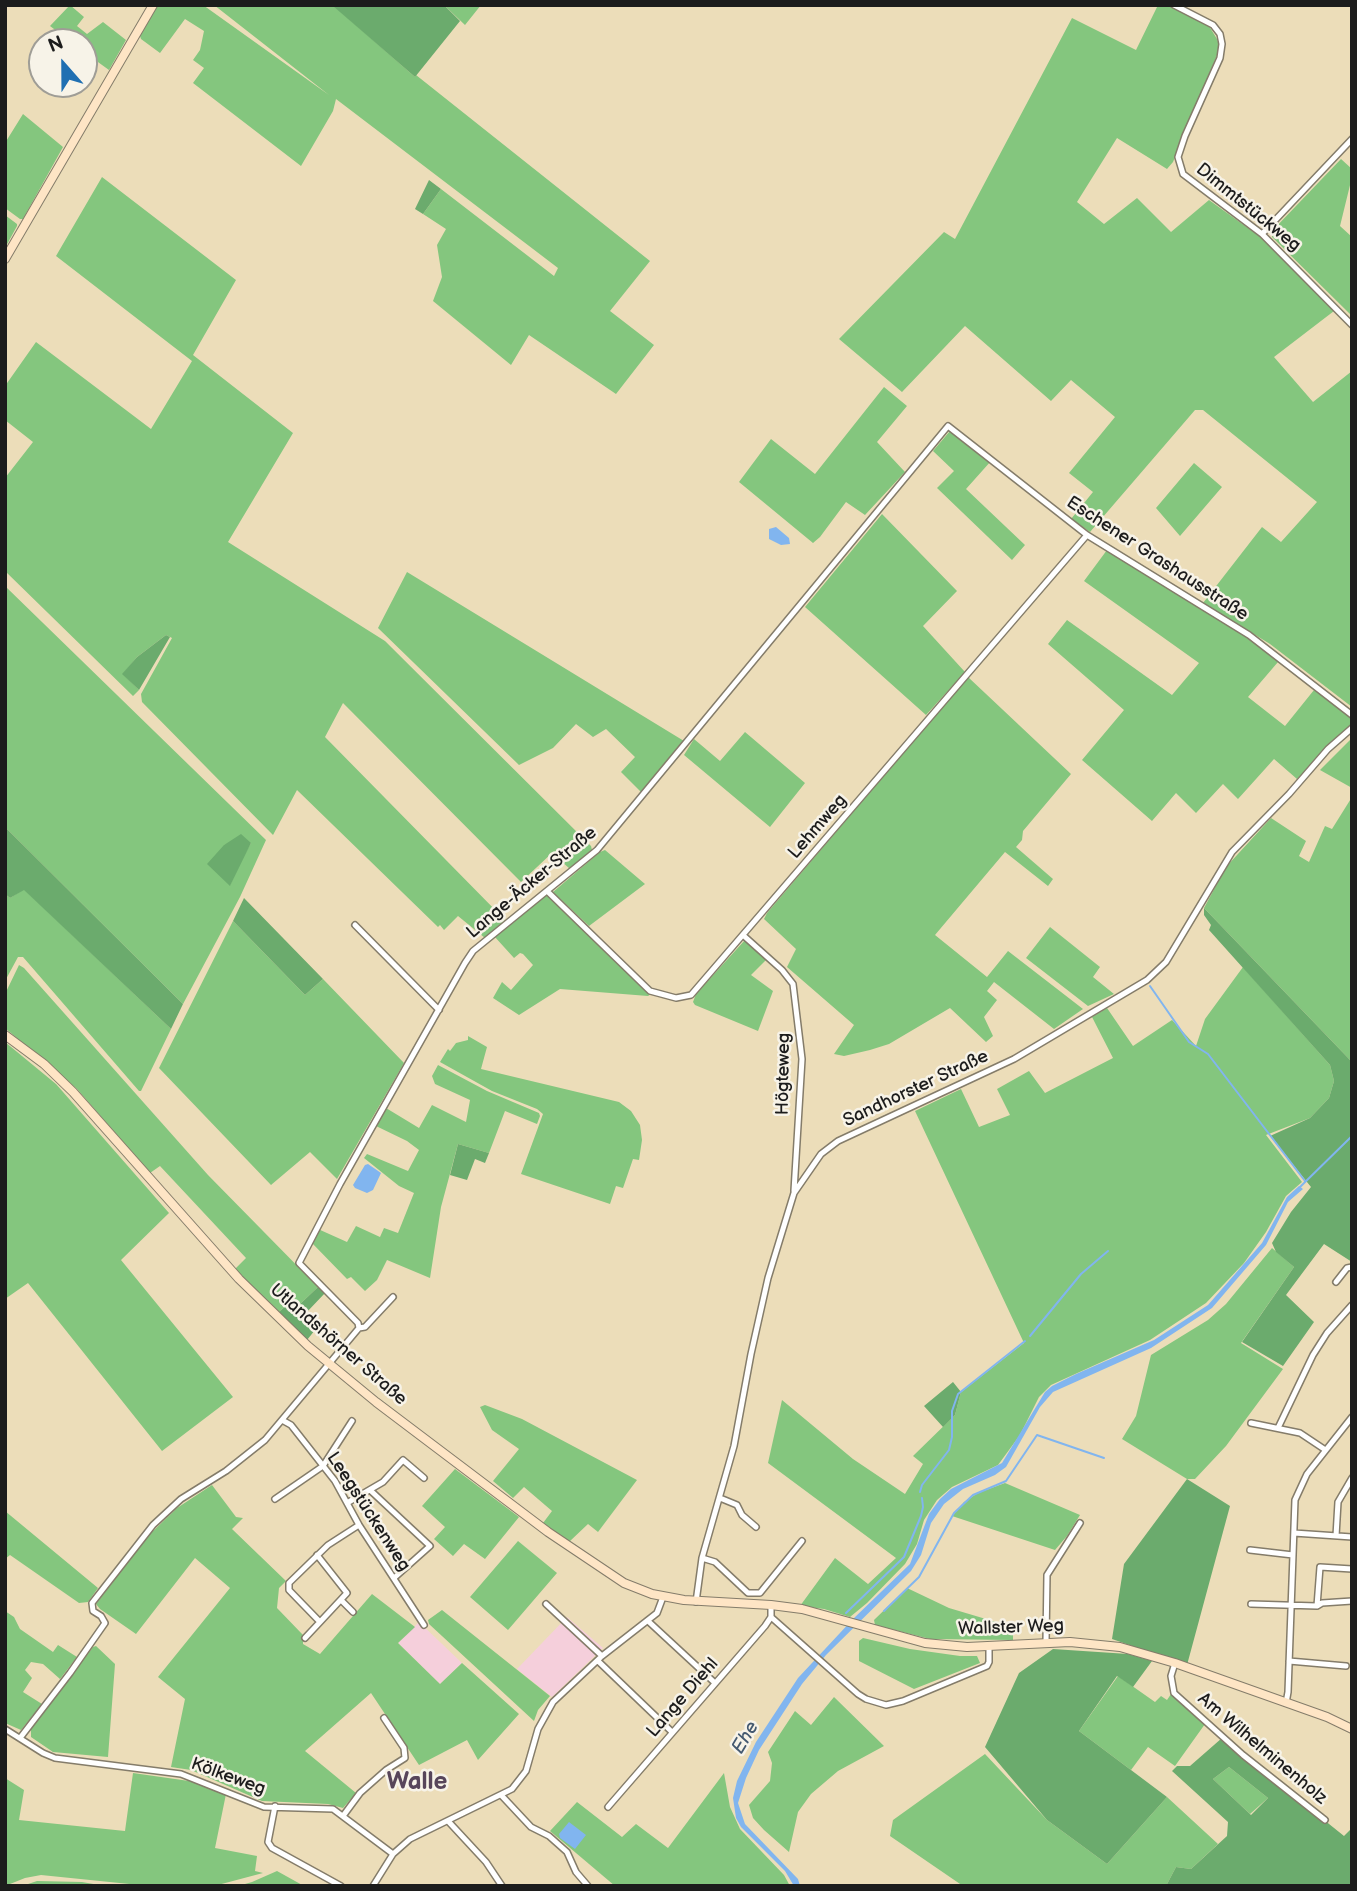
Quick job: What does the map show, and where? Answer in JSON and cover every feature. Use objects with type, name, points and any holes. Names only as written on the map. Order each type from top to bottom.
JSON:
[{"type":"street","points":[[5,259],[153,5]]},
{"type":"street","name":"Dimmtstückweg","points":[[1174,5],[1213,25],[1220,34],[1222,44],[1220,58],[1178,157],[1183,174],[1262,234],[1352,325]]},
{"type":"street","points":[[1262,234],[1352,139]]},
{"type":"street","name":"Eschener Grashausstraße","points":[[948,426],[1087,535],[1249,635],[1352,715]]},
{"type":"street","name":"Lange-Äcker-Straße","points":[[359,1328],[358,1323],[299,1263],[340,1184],[473,951],[586,861],[605,842],[948,426]]},
{"type":"street","name":"Lehmweg","points":[[547,891],[650,991],[676,998],[687,997],[698,989],[744,936],[1087,535]]},
{"type":"street","name":"Sandhorster Straße","points":[[696,1602],[702,1558],[734,1447],[768,1278],[794,1192],[821,1154],[838,1141],[1014,1059],[1147,980],[1166,962],[1232,852],[1289,794],[1328,749],[1352,728]]},
{"type":"street","points":[[355,925],[439,1010]]},
{"type":"street","name":"Högteweg","points":[[744,936],[782,970],[793,984],[802,1059],[794,1192]]},
{"type":"street","name":"Utlandshörner Straße","points":[[5,1034],[44,1064],[73,1092],[239,1279],[329,1363],[376,1402],[592,1564],[624,1583],[663,1597]]},
{"type":"street","points":[[1336,1282],[1347,1268],[1352,1267]]},
{"type":"street","points":[[20,1738],[105,1623],[101,1616],[93,1611],[92,1603],[153,1525],[181,1499],[248,1455],[282,1420],[359,1328],[365,1327],[393,1297]]},
{"type":"street","points":[[1278,1428],[1313,1354],[1327,1333],[1352,1305]]},
{"type":"street","points":[[1286,1703],[1290,1661],[1295,1500],[1307,1474],[1324,1449],[1352,1417]]},
{"type":"street","name":"Leegstückenweg","points":[[282,1420],[291,1425],[323,1466],[424,1625]]},
{"type":"street","points":[[275,1499],[323,1466],[352,1422]]},
{"type":"street","points":[[1251,1423],[1300,1433],[1324,1449]]},
{"type":"street","points":[[347,1503],[383,1482],[403,1461],[425,1478]]},
{"type":"street","points":[[1336,1536],[1338,1502],[1352,1478]]},
{"type":"street","points":[[370,1490],[430,1546],[394,1578]]},
{"type":"street","points":[[720,1498],[737,1505],[756,1527]]},
{"type":"street","points":[[1045,1642],[1047,1575],[1080,1523]]},
{"type":"street","points":[[320,1622],[288,1588],[291,1580],[328,1545],[359,1525]]},
{"type":"street","points":[[1294,1533],[1352,1537]]},
{"type":"street","points":[[702,1558],[715,1562],[747,1593],[760,1593],[802,1541]]},
{"type":"street","points":[[1250,1550],[1293,1555]]},
{"type":"street","points":[[305,1639],[347,1594],[347,1590],[317,1555]]},
{"type":"street","points":[[1317,1606],[1320,1567],[1352,1569]]},
{"type":"street","points":[[373,1886],[393,1854],[410,1839],[512,1789],[526,1772],[545,1713],[553,1702],[600,1658],[657,1613],[663,1597]]},
{"type":"street","name":"Wallster Weg","points":[[663,1597],[696,1602],[802,1609],[864,1628],[949,1646],[989,1647],[1045,1642],[1109,1645],[1175,1663],[1352,1729]]},
{"type":"street","points":[[342,1601],[352,1612]]},
{"type":"street","points":[[1251,1604],[1290,1607],[1352,1601]]},
{"type":"street","points":[[546,1604],[672,1732]]},
{"type":"street","points":[[771,1605],[771,1617],[866,1699],[880,1704],[896,1704],[986,1666],[989,1662],[989,1647]]},
{"type":"street","name":"Lange Diehl","points":[[608,1807],[771,1617]]},
{"type":"street","points":[[649,1620],[715,1683]]},
{"type":"street","points":[[1290,1661],[1346,1666]]},
{"type":"street","name":"Am Wilhelminenholz","points":[[1175,1663],[1171,1676],[1174,1693],[1243,1755],[1325,1820]]},
{"type":"street","points":[[343,1816],[360,1793],[386,1770],[405,1758],[404,1748],[384,1718]]},
{"type":"street","name":"Kölkeweg","points":[[5,1729],[55,1758],[181,1774],[264,1807],[333,1808],[393,1854]]},
{"type":"street","points":[[502,1796],[531,1827],[549,1836],[567,1852],[576,1871],[588,1886]]},
{"type":"street","points":[[275,1806],[268,1842],[272,1848],[341,1886]]},
{"type":"street","points":[[448,1821],[486,1862],[502,1886]]},
{"type":"shaded area","points":[[567,1617],[603,1648],[552,1697],[517,1669]]},
{"type":"shaded area","points":[[419,1622],[462,1663],[440,1684],[398,1643]]},
{"type":"green space","points":[[70,5],[84,17],[77,26],[80,28],[50,26]]},
{"type":"green space","points":[[158,5],[203,5],[329,95],[214,5],[333,5],[415,77],[416,75],[650,261],[610,311],[654,345],[616,394],[529,335],[511,365],[433,301],[442,277],[437,245],[446,229],[423,214],[441,189],[554,276],[558,268],[336,99],[333,111],[301,166],[193,83],[204,68],[193,60],[200,50],[204,31],[185,19],[160,53],[141,39],[140,36]]},
{"type":"green space","points":[[444,5],[481,5],[465,25]]},
{"type":"green space","points":[[444,5],[460,21],[415,77],[333,6]]},
{"type":"green space","points":[[1158,5],[1170,5],[1209,26],[1220,48],[1173,162],[1167,169],[1117,138],[1077,202],[1104,224],[1137,198],[1171,232],[1209,200],[1259,236],[1334,311],[1274,357],[1313,402],[1352,371],[1352,707],[1270,644],[1203,603],[1262,527],[1281,542],[1317,502],[1203,410],[1195,410],[1090,532],[1071,519],[1093,492],[1069,473],[1115,417],[1071,380],[1051,401],[965,326],[902,392],[839,339],[944,232],[955,239],[1072,18],[1136,50]]},
{"type":"green space","points":[[103,22],[126,40],[109,70],[98,62],[98,28],[95,28]]},
{"type":"green space","points":[[23,114],[63,147],[23,219],[20,219],[5,208],[5,143]]},
{"type":"green space","points":[[1341,159],[1352,169],[1340,226],[1352,237],[1352,316],[1272,237],[1273,230]]},
{"type":"green space","points":[[102,177],[236,280],[193,355],[293,433],[228,542],[385,641],[591,846],[589,854],[570,869],[552,853],[521,882],[343,703],[325,737],[505,920],[485,938],[458,916],[444,930],[440,925],[438,927],[297,790],[273,835],[142,702],[141,694],[172,638],[166,635],[137,657],[123,674],[139,690],[133,696],[5,571],[5,478],[33,442],[5,420],[5,386],[36,342],[151,429],[192,361],[56,256]]},
{"type":"green space","points":[[429,180],[441,189],[423,214],[415,209]]},
{"type":"green space","points":[[5,215],[17,226],[5,248]]},
{"type":"green space","points":[[884,387],[907,406],[877,442],[905,472],[865,515],[846,502],[813,543],[739,482],[771,439],[815,474]]},
{"type":"green space","points":[[950,431],[954,431],[991,461],[966,489],[1025,545],[1012,560],[937,488],[954,471],[933,451]]},
{"type":"green space","points":[[1194,463],[1222,487],[1180,536],[1156,508]]},
{"type":"green space","points":[[882,514],[957,591],[923,626],[965,672],[926,715],[805,607]]},
{"type":"green space","points":[[1107,550],[1249,638],[1278,662],[1248,697],[1285,726],[1314,690],[1352,718],[1352,723],[1297,779],[1274,759],[1238,799],[1223,784],[1196,813],[1176,793],[1152,821],[1082,760],[1124,710],[1048,644],[1067,620],[1172,695],[1199,663],[1084,581]]},
{"type":"green space","points":[[407,572],[684,741],[641,792],[621,772],[635,757],[606,729],[593,737],[576,724],[553,748],[519,765],[378,628]]},
{"type":"green space","points":[[5,586],[266,840],[240,897],[183,1004],[5,827]],"holes":[[[251,843],[230,885],[224,845]]]},
{"type":"green space","points":[[166,635],[170,637],[139,690],[122,674],[137,657]]},
{"type":"green space","points":[[968,677],[1071,774],[1023,831],[1022,840],[1016,847],[1053,879],[1048,886],[1005,852],[935,935],[987,977],[1008,951],[1083,1009],[1054,1029],[994,982],[987,991],[997,1000],[984,1017],[993,1036],[986,1042],[950,1008],[889,1044],[844,1056],[834,1054],[854,1025],[787,967],[796,949],[764,919]]},
{"type":"green space","points":[[745,732],[805,783],[770,827],[684,755],[694,739],[720,761]]},
{"type":"green space","points":[[1352,738],[1352,788],[1320,770]]},
{"type":"green space","points":[[1352,797],[1352,1062],[1204,908],[1226,867],[1271,818],[1306,841],[1299,856],[1309,862],[1325,826],[1332,829]]},
{"type":"green space","points":[[5,827],[183,1004],[171,1029],[24,890],[10,898],[5,894]]},
{"type":"green space","points":[[241,834],[251,843],[230,886],[207,864],[224,845]]},
{"type":"green space","points":[[605,850],[645,884],[589,926],[553,892]]},
{"type":"green space","points":[[24,889],[171,1029],[141,1091],[23,957],[18,957],[5,981],[5,894],[10,898]]},
{"type":"green space","points":[[545,895],[651,994],[648,996],[560,989],[519,1015],[493,998],[502,982],[511,990],[533,965],[523,954],[520,953],[514,958],[494,936]]},
{"type":"green space","points":[[244,898],[323,979],[305,995],[233,921]]},
{"type":"green space","points":[[1204,908],[1352,1062],[1352,1262],[1324,1244],[1286,1295],[1314,1322],[1283,1366],[1242,1342],[1294,1267],[1276,1252],[1272,1243],[1291,1212],[1311,1187],[1270,1136],[1310,1118],[1329,1098],[1334,1081],[1330,1065],[1209,930],[1211,925],[1204,915]]},
{"type":"green space","points":[[233,921],[305,995],[323,979],[404,1063],[337,1179],[310,1152],[271,1185],[159,1068]]},
{"type":"green space","points":[[1050,927],[1100,967],[1093,977],[1114,994],[1088,1006],[1026,958]]},
{"type":"green space","points":[[745,940],[767,959],[751,975],[773,991],[758,1031],[693,1002],[696,994]]},
{"type":"green space","points":[[19,965],[208,1175],[318,1287],[299,1305],[292,1300],[278,1313],[235,1269],[246,1258],[160,1166],[150,1173],[77,1089],[5,1028],[5,994]]},
{"type":"green space","points":[[1243,967],[1330,1065],[1334,1081],[1329,1098],[1310,1118],[1266,1135],[1302,1182],[1286,1196],[1266,1232],[1244,1263],[1206,1303],[1150,1340],[1051,1385],[1039,1397],[1020,1435],[998,1465],[952,1487],[937,1500],[924,1520],[917,1544],[905,1564],[867,1603],[850,1617],[824,1609],[800,1606],[835,1558],[868,1584],[896,1558],[768,1463],[782,1400],[853,1459],[905,1494],[923,1464],[913,1456],[955,1415],[961,1392],[1024,1343],[915,1111],[961,1089],[979,1127],[1010,1115],[997,1089],[1029,1071],[1045,1093],[1113,1058],[1092,1017],[1107,1008],[1133,1046],[1172,1020],[1196,1046],[1205,1019]]},
{"type":"green space","points":[[468,1036],[487,1047],[481,1069],[619,1102],[631,1111],[640,1125],[642,1140],[639,1160],[633,1159],[623,1188],[616,1186],[610,1204],[521,1174],[543,1114],[492,1091],[440,1062],[448,1049],[450,1051],[456,1043],[468,1040]]},
{"type":"green space","points":[[5,1042],[56,1084],[169,1213],[121,1260],[233,1397],[162,1451],[28,1283],[5,1299]]},
{"type":"green space","points":[[438,1065],[487,1091],[539,1113],[540,1116],[537,1124],[505,1111],[489,1153],[458,1144],[441,1207],[430,1278],[387,1260],[377,1280],[365,1291],[351,1277],[347,1279],[312,1243],[318,1229],[347,1242],[356,1226],[380,1237],[384,1228],[398,1233],[414,1193],[399,1186],[364,1158],[367,1154],[408,1171],[419,1150],[376,1126],[386,1108],[419,1128],[432,1105],[466,1122],[470,1100],[435,1084],[432,1076]]},
{"type":"green space","points":[[458,1144],[489,1153],[485,1163],[475,1159],[467,1180],[450,1175]]},
{"type":"green space","points":[[1272,1248],[1294,1267],[1241,1343],[1283,1369],[1226,1446],[1195,1479],[1187,1479],[1122,1439],[1136,1416],[1151,1355],[1208,1320],[1226,1304]]},
{"type":"green space","points":[[318,1287],[325,1293],[306,1313],[319,1325],[307,1340],[278,1313],[292,1300],[299,1305]]},
{"type":"green space","points":[[953,1382],[961,1392],[955,1415],[943,1427],[924,1406]]},
{"type":"green space","points":[[485,1405],[522,1419],[637,1480],[598,1532],[588,1524],[569,1542],[543,1523],[552,1511],[524,1487],[513,1498],[493,1481],[519,1449],[492,1430],[480,1407]]},
{"type":"green space","points":[[455,1469],[519,1517],[485,1559],[464,1544],[453,1556],[434,1539],[445,1527],[422,1506]]},
{"type":"green space","points":[[1187,1479],[1230,1506],[1187,1665],[1112,1639],[1124,1564]]},
{"type":"green space","points":[[1005,1483],[1080,1515],[1055,1550],[952,1516],[964,1502],[978,1493]]},
{"type":"green space","points":[[212,1485],[236,1517],[243,1518],[232,1529],[286,1581],[279,1588],[277,1608],[303,1635],[303,1644],[320,1654],[372,1594],[415,1627],[398,1643],[440,1684],[462,1663],[519,1714],[478,1760],[467,1740],[419,1765],[371,1693],[305,1751],[356,1793],[343,1808],[328,1804],[262,1801],[191,1770],[171,1767],[185,1699],[158,1677],[230,1588],[195,1558],[136,1634],[96,1604],[149,1535],[177,1508]]},
{"type":"green space","points":[[5,1511],[98,1588],[88,1602],[79,1603],[10,1555],[5,1559]]},
{"type":"green space","points":[[518,1541],[557,1573],[508,1630],[470,1597]]},
{"type":"green space","points":[[907,1588],[949,1608],[1013,1628],[1013,1640],[930,1639],[875,1625],[874,1620]]},
{"type":"green space","points":[[442,1610],[550,1696],[538,1710],[534,1721],[429,1624],[428,1620]]},
{"type":"green space","points":[[5,1611],[14,1617],[20,1629],[53,1652],[58,1645],[77,1657],[60,1679],[43,1664],[31,1662],[25,1670],[32,1678],[23,1692],[42,1704],[21,1730],[5,1723]]},
{"type":"green space","points":[[863,1638],[910,1649],[977,1656],[980,1663],[914,1689],[859,1661],[859,1641]]},
{"type":"green space","points":[[96,1646],[115,1664],[108,1757],[53,1752],[31,1737],[31,1728]]},
{"type":"green space","points":[[1053,1649],[1128,1654],[1152,1661],[1133,1687],[1117,1676],[1079,1731],[1167,1797],[1107,1864],[1047,1820],[985,1747],[1019,1673]]},
{"type":"green space","points":[[1118,1676],[1155,1702],[1161,1696],[1167,1700],[1171,1694],[1205,1724],[1175,1766],[1148,1747],[1131,1770],[1079,1731]]},
{"type":"green space","points":[[834,1697],[884,1746],[838,1771],[811,1794],[798,1812],[789,1852],[753,1818],[749,1805],[770,1781],[772,1763],[768,1752],[795,1711],[811,1725]]},
{"type":"green space","points":[[1222,1738],[1344,1836],[1352,1828],[1352,1886],[1166,1886],[1176,1867],[1191,1869],[1227,1836],[1228,1822],[1172,1771],[1177,1766],[1190,1766]],"holes":[[[1229,1767],[1268,1798],[1251,1815],[1213,1779]]]},
{"type":"green space","points":[[985,1754],[1047,1820],[1107,1864],[1167,1797],[1218,1844],[1191,1869],[1176,1867],[1166,1886],[963,1886],[890,1836],[893,1820]]},
{"type":"green space","points":[[1229,1767],[1268,1798],[1250,1814],[1213,1779]]},
{"type":"green space","points":[[133,1773],[189,1781],[226,1794],[215,1848],[257,1856],[255,1871],[263,1873],[214,1886],[149,1886],[41,1875],[5,1886],[5,1778],[24,1790],[19,1820],[125,1831]]},
{"type":"green space","points":[[724,1773],[730,1807],[740,1829],[784,1875],[790,1886],[615,1886],[550,1831],[577,1802],[622,1837],[636,1824],[668,1848]]},
{"type":"green space","points":[[277,1871],[304,1886],[238,1886],[252,1882]]},
{"type":"green space","points":[[37,1881],[82,1882],[105,1886],[22,1886]]},
{"type":"water","points":[[776,527],[789,538],[790,544],[781,545],[769,539],[769,529]]},
{"type":"water","points":[[368,1164],[381,1173],[373,1190],[367,1193],[353,1185]]},
{"type":"water","points":[[1299,1186],[1303,1189],[1288,1202],[1266,1245],[1212,1308],[1151,1348],[1053,1392],[1040,1407],[1006,1467],[995,1475],[963,1489],[944,1504],[931,1523],[921,1555],[911,1571],[826,1655],[802,1684],[759,1750],[738,1803],[745,1824],[798,1879],[800,1886],[794,1886],[785,1871],[741,1827],[736,1818],[733,1798],[737,1781],[756,1742],[798,1678],[853,1619],[910,1564],[929,1514],[940,1499],[951,1489],[1002,1463],[1045,1392],[1076,1374],[1154,1340],[1208,1305],[1262,1243],[1287,1197]]},
{"type":"water","points":[[569,1822],[586,1835],[575,1849],[560,1838],[559,1834]]},
{"type":"waterway","points":[[1150,986],[1189,1042],[1208,1054],[1305,1181]]},
{"type":"waterway","points":[[1300,1187],[1352,1136]]},
{"type":"waterway","points":[[1030,1336],[1081,1274],[1108,1251]]},
{"type":"waterway","points":[[920,1492],[922,1485],[949,1450],[952,1411],[958,1394],[1025,1341]]},
{"type":"waterway","points":[[884,1611],[919,1577],[954,1513],[973,1495],[1006,1481],[1037,1435],[1104,1458]]},
{"type":"waterway","points":[[846,1613],[904,1557],[921,1516],[922,1498]]},
{"type":"district","name":"Walle","points":[[417,1783]]},
{"type":"water label","name":"Ehe","points":[[746,1738]]}]
